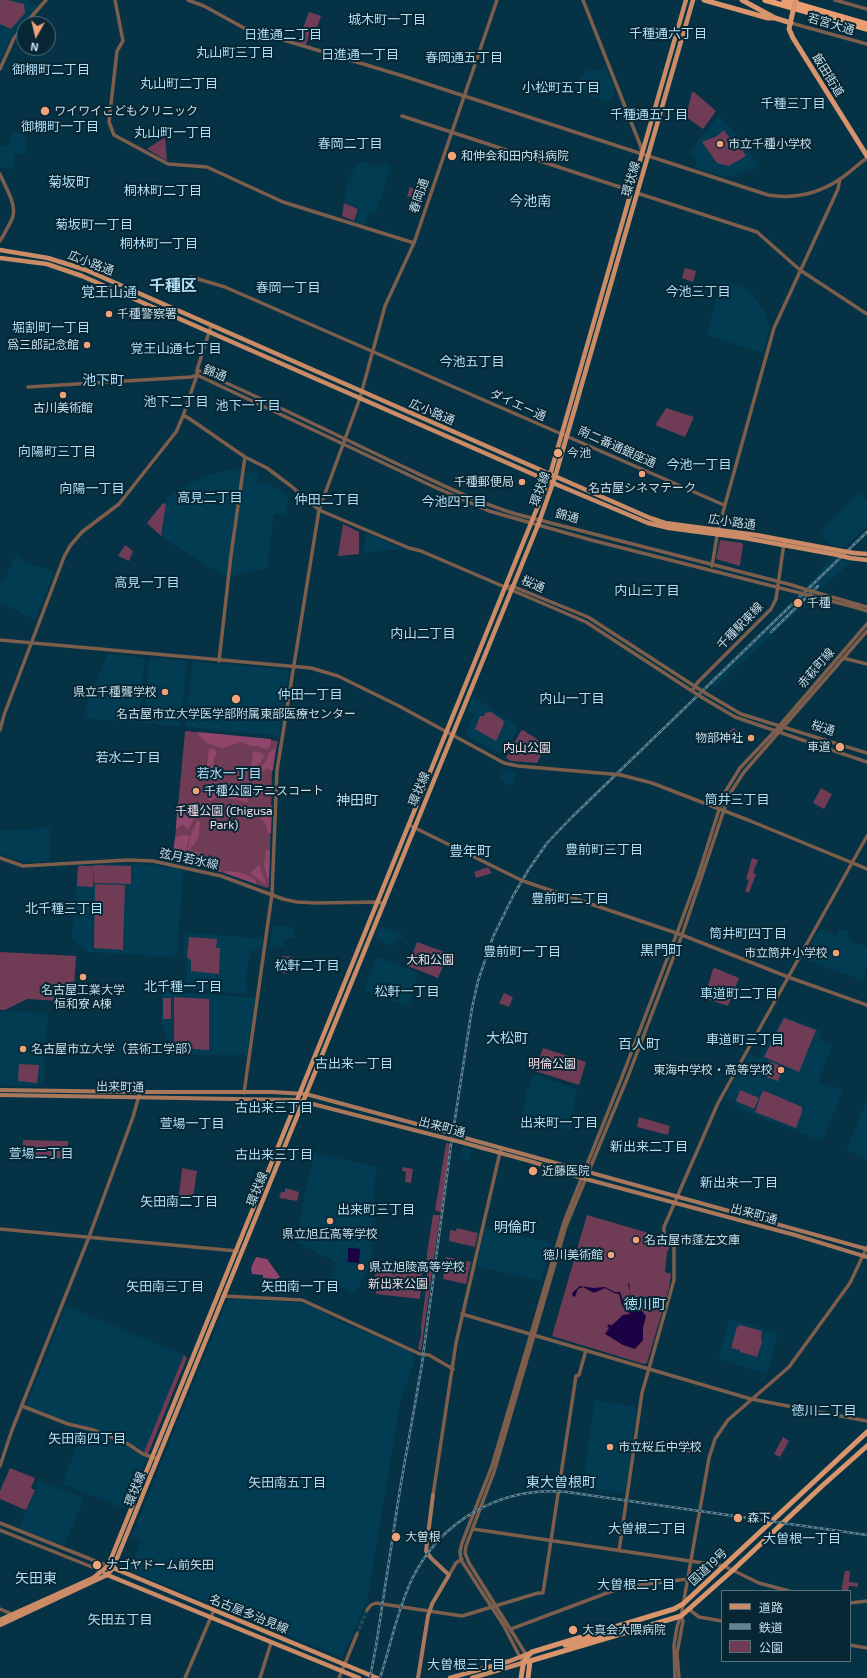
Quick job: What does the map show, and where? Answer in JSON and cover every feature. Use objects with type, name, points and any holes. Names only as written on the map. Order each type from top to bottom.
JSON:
[{"type":"highway","points":[[704,0],[768,18],[775,18]]},
{"type":"highway","points":[[742,0],[775,18],[790,22]]},
{"type":"highway","points":[[765,0],[867,29]]},
{"type":"highway","points":[[784,0],[867,24]]},
{"type":"highway","name":"飯田街道","points":[[796,0],[789,29],[793,38],[867,157]]},
{"type":"highway","name":"国道19号","points":[[529,1656],[548,1647],[683,1604],[867,1432]]},
{"type":"highway","name":"国道19号","points":[[529,1656],[540,1658],[681,1616],[690,1610],[822,1486],[867,1446]]},
{"type":"highway","points":[[548,1647],[582,1641],[638,1625]]},
{"type":"highway","points":[[593,1642],[607,1634]]},
{"type":"highway","points":[[521,1678],[523,1663],[529,1656]]},
{"type":"highway","points":[[528,1678],[530,1668],[529,1656]]},
{"type":"highway","points":[[530,1668],[540,1658]]},
{"type":"main road","name":"環状線","points":[[113,1568],[384,904],[411,826],[447,731],[532,524],[550,475],[686,0]]},
{"type":"main road","name":"環状線","points":[[108,1566],[299,1093],[378,902],[453,734],[538,525],[555,477],[693,0]]},
{"type":"main road","name":"広小路通","points":[[0,250],[48,258],[86,270],[650,518],[665,523],[717,532],[867,554]]},
{"type":"main road","name":"広小路通","points":[[0,258],[47,264],[66,270],[210,331],[553,483],[648,523],[669,528],[717,532]]},
{"type":"main road","name":"広小路通","points":[[784,542],[850,558],[867,560]]},
{"type":"main road","name":"出来町通","points":[[0,1090],[306,1094],[450,1133],[500,1151],[585,1178],[865,1256]]},
{"type":"main road","name":"出来町通","points":[[0,1095],[267,1099],[303,1101],[457,1141],[590,1172],[867,1249]]},
{"type":"main road","points":[[418,1678],[429,1611],[449,1575],[431,1558],[426,1551],[434,1495]]},
{"type":"main road","points":[[0,1620],[93,1578],[108,1566]]},
{"type":"main road","name":"名古屋多治見線","points":[[108,1566],[377,1678]]},
{"type":"main road","points":[[0,1625],[107,1576],[113,1568]]},
{"type":"main road","points":[[102,1571],[107,1576]]},
{"type":"main road","name":"名古屋多治見線","points":[[107,1576],[359,1678]]},
{"type":"main road","points":[[450,1678],[510,1661],[521,1656],[529,1656]]},
{"type":"main road","points":[[472,1678],[523,1663]]},
{"type":"street","points":[[33,16],[46,0]]},
{"type":"street","points":[[115,0],[123,41],[117,51],[109,122],[114,135],[168,164],[207,167],[283,202],[414,243]]},
{"type":"street","points":[[188,0],[204,6],[244,28],[464,96],[642,155],[774,196],[806,194],[820,189],[840,179],[867,157]]},
{"type":"street","name":"春岡通","points":[[244,1093],[272,894],[277,770],[319,510],[360,398],[385,306],[414,243],[496,0]]},
{"type":"street","points":[[583,0],[637,138],[642,155]]},
{"type":"street","name":"若宮大通","points":[[835,0],[867,9]]},
{"type":"street","name":"若宮大通","points":[[790,22],[867,44]]},
{"type":"street","points":[[0,69],[16,36]]},
{"type":"street","points":[[402,116],[632,191]]},
{"type":"street","points":[[0,174],[12,202],[14,212],[13,218],[0,241]]},
{"type":"street","points":[[711,571],[717,532],[724,505],[774,328],[838,189],[840,179]]},
{"type":"street","points":[[637,193],[757,232],[800,270],[867,314]]},
{"type":"street","name":"ダイエー通","points":[[191,277],[225,287],[561,435],[567,436]]},
{"type":"street","points":[[0,730],[2,714],[64,557],[70,546],[82,532],[119,504],[176,432],[195,382],[197,370],[211,326]]},
{"type":"street","name":"錦通","points":[[191,378],[197,370],[241,389],[345,440],[485,503],[516,514],[792,585],[867,611]]},
{"type":"street","name":"錦通","points":[[191,378],[197,375],[240,394],[343,445],[472,504],[513,519],[711,571],[855,606],[867,607]]},
{"type":"street","points":[[28,387],[191,378],[195,382]]},
{"type":"street","points":[[183,416],[187,417],[245,457],[271,471],[319,510],[505,587]]},
{"type":"street","name":"南二番通銀座通","points":[[567,436],[724,505]]},
{"type":"street","points":[[219,661],[232,548],[245,457]]},
{"type":"street","name":"千種駅東線","points":[[693,692],[771,609],[776,599],[784,542]]},
{"type":"street","name":"桜通","points":[[505,587],[512,586],[588,617],[707,694],[741,714],[784,726],[867,753]]},
{"type":"street","name":"桜通","points":[[505,587],[510,591],[586,622],[693,692],[735,717],[867,762]]},
{"type":"street","name":"赤萩町線","points":[[777,732],[780,725],[867,624]]},
{"type":"street","name":"赤萩町線","points":[[777,732],[784,726],[867,631]]},
{"type":"street","points":[[0,640],[219,661],[311,668],[338,676],[453,734],[511,766],[620,775],[652,783],[867,869]]},
{"type":"street","points":[[840,655],[844,658],[867,664]]},
{"type":"street","points":[[585,1178],[585,1171],[698,876],[724,794],[740,768],[777,732]]},
{"type":"street","points":[[523,1663],[521,1656],[461,1560],[460,1552],[462,1543],[492,1466],[566,1226],[585,1178],[590,1172],[682,935],[729,794],[737,781],[777,732]]},
{"type":"street","points":[[411,826],[526,882],[677,933],[788,977],[867,1005]]},
{"type":"street","points":[[619,1551],[642,1392],[674,1280],[674,1245],[663,1231],[674,1202],[718,1103],[867,836]]},
{"type":"street","name":"弦月若水線","points":[[0,858],[23,866],[121,860],[153,861],[222,876],[283,899],[317,903],[378,902],[384,904]]},
{"type":"street","points":[[0,1466],[22,1406],[89,1237],[140,1098],[140,1092]]},
{"type":"street","points":[[434,1495],[456,1343],[500,1151]]},
{"type":"street","points":[[0,1229],[242,1252]]},
{"type":"street","points":[[675,1678],[674,1645],[677,1627],[681,1616],[712,1447],[720,1430],[728,1420],[789,1367],[850,1283],[865,1256],[867,1249]]},
{"type":"street","points":[[224,1296],[302,1300],[420,1354],[429,1355],[453,1369]]},
{"type":"street","points":[[462,1314],[751,1399],[867,1422]]},
{"type":"street","points":[[529,1656],[466,1558],[465,1552],[494,1472],[533,1335]]},
{"type":"street","points":[[367,1610],[371,1605],[376,1603],[462,1616],[538,1593],[543,1593],[576,1376],[579,1375],[586,1350]]},
{"type":"street","points":[[22,1406],[68,1424],[94,1430],[128,1444],[158,1459]]},
{"type":"street","points":[[0,1523],[108,1566]]},
{"type":"street","points":[[473,1529],[724,1566],[759,1583],[785,1590]]},
{"type":"street","points":[[0,1530],[102,1571]]},
{"type":"street","points":[[449,1575],[456,1563],[466,1558]]},
{"type":"street","points":[[511,1629],[623,1587],[688,1579]]},
{"type":"street","points":[[851,1603],[867,1601]]},
{"type":"street","points":[[0,1609],[12,1614]]},
{"type":"street","points":[[185,1678],[214,1610]]},
{"type":"street","points":[[690,1610],[699,1617],[721,1620]]},
{"type":"street","points":[[679,1678],[677,1653],[683,1621],[681,1616]]},
{"type":"street","points":[[339,1678],[357,1634]]},
{"type":"street","points":[[260,1678],[271,1643]]},
{"type":"street","points":[[851,1645],[867,1648]]},
{"type":"shaded area","points":[[0,0],[29,0],[38,6],[30,16],[16,16],[16,32],[10,39],[0,62]]},
{"type":"shaded area","points":[[606,67],[615,90],[609,102],[576,91],[581,74],[585,75],[587,68],[596,71]]},
{"type":"shaded area","name":"市立千種小学校","points":[[719,115],[737,135],[759,166],[758,167],[734,177],[728,175],[727,178],[693,167],[698,164],[690,152]]},
{"type":"shaded area","points":[[11,132],[24,133],[28,154],[15,153],[14,169],[0,167],[0,145],[10,146]]},
{"type":"shaded area","points":[[362,161],[382,168],[384,163],[391,166],[376,213],[370,211],[365,225],[355,222],[359,208],[344,203],[348,181],[356,165]]},
{"type":"shaded area","points":[[722,280],[750,290],[763,310],[770,328],[763,353],[706,335]]},
{"type":"shaded area","points":[[228,470],[259,473],[258,482],[269,484],[289,496],[286,515],[274,514],[267,568],[232,576],[224,576],[166,540],[146,524],[172,493],[205,476]]},
{"type":"shaded area","points":[[859,493],[867,501],[867,523],[863,530],[845,547],[831,545],[819,533]]},
{"type":"shaded area","points":[[365,533],[402,548],[402,549],[364,553]]},
{"type":"shaded area","points":[[17,553],[21,561],[55,572],[35,620],[0,602],[0,584],[7,575]]},
{"type":"shaded area","points":[[834,558],[851,562],[714,688],[707,683],[798,596],[830,559]]},
{"type":"shaded area","points":[[108,654],[145,658],[139,723],[84,717],[89,695]]},
{"type":"shaded area","name":"県立千種聾学校","points":[[149,658],[187,661],[180,727],[143,722]]},
{"type":"shaded area","name":"名古屋市立大学医学部附属東部医療センター","points":[[192,661],[288,670],[289,672],[278,736],[186,727]]},
{"type":"shaded area","points":[[472,697],[518,727],[503,755],[465,735],[474,714],[467,711]]},
{"type":"shaded area","points":[[198,732],[271,739],[271,744],[267,750],[258,746],[250,746],[242,742],[222,748],[207,743],[200,737]]},
{"type":"shaded area","points":[[276,747],[273,770],[270,771],[268,768],[257,774],[257,771],[266,761],[268,754]]},
{"type":"shaded area","points":[[209,748],[214,749],[217,752],[214,759],[213,770],[208,774],[206,772]]},
{"type":"shaded area","points":[[253,751],[265,755],[252,771],[251,766]]},
{"type":"shaded area","points":[[505,768],[517,774],[511,786],[499,780]]},
{"type":"shaded area","points":[[216,782],[219,790],[217,795],[210,801],[207,797],[214,792],[214,785]]},
{"type":"shaded area","points":[[243,784],[245,786],[243,793],[248,799],[247,803],[236,799],[225,799],[225,797]]},
{"type":"shaded area","points":[[272,806],[271,833],[268,833],[267,827],[255,809],[256,807],[269,808]]},
{"type":"shaded area","points":[[177,812],[194,818],[189,829],[183,825],[176,829]]},
{"type":"shaded area","points":[[197,821],[200,822],[198,838],[194,845],[191,846],[190,850],[202,853],[195,854],[192,857],[187,856],[189,840]]},
{"type":"shaded area","points":[[50,828],[50,861],[25,862],[0,854],[0,834],[2,830]]},
{"type":"shaded area","points":[[185,835],[189,836],[185,856],[173,853],[175,838]]},
{"type":"shaded area","points":[[266,850],[270,851],[269,878],[267,878],[264,864]]},
{"type":"shaded area","points":[[186,859],[200,860],[211,863],[219,867],[221,872],[187,863]]},
{"type":"shaded area","points":[[79,865],[155,865],[181,869],[183,872],[177,954],[174,957],[87,952],[72,939],[77,867]]},
{"type":"shaded area","points":[[259,865],[266,883],[265,884],[250,873]]},
{"type":"shaded area","points":[[226,871],[238,872],[249,876],[256,880],[256,884],[225,873]]},
{"type":"shaded area","points":[[272,926],[294,927],[295,938],[284,938],[284,946],[270,948]]},
{"type":"shaded area","points":[[380,926],[404,935],[403,939],[397,937],[393,946],[374,938]]},
{"type":"shaded area","name":"市立筒井小学校","points":[[819,929],[837,936],[839,929],[849,932],[847,938],[850,939],[850,941],[867,947],[867,963],[863,981],[803,959]]},
{"type":"shaded area","points":[[185,932],[263,939],[261,950],[252,950],[249,957],[245,983],[247,984],[247,994],[185,989],[188,960],[186,956],[183,955]]},
{"type":"shaded area","points":[[377,957],[419,973],[408,1007],[364,990]]},
{"type":"shaded area","points":[[162,991],[255,998],[247,1055],[172,1055],[162,1021]]},
{"type":"shaded area","name":"名古屋市立大学（芸術工学部）","points":[[0,1011],[48,1013],[43,1086],[0,1085]]},
{"type":"shaded area","name":"東海中学校・高等学校","points":[[783,1016],[822,1031],[818,1039],[833,1046],[818,1081],[843,1090],[822,1141],[734,1107],[736,1102],[725,1098],[749,1053],[759,1059]]},
{"type":"shaded area","points":[[535,1075],[577,1089],[570,1130],[524,1117],[522,1114],[527,1091]]},
{"type":"shaded area","points":[[867,1100],[867,1159],[846,1150]]},
{"type":"shaded area","points":[[462,1147],[473,1150],[468,1161],[460,1159]]},
{"type":"shaded area","points":[[314,1153],[377,1167],[375,1180],[371,1265],[354,1294],[329,1281],[337,1263],[297,1242],[302,1207]]},
{"type":"shaded area","points":[[485,1228],[552,1243],[541,1281],[477,1266]]},
{"type":"shaded area","points":[[348,1248],[360,1249],[359,1263],[348,1262]]},
{"type":"shaded area","points":[[256,1257],[267,1259],[280,1277],[276,1279],[263,1278],[263,1275],[252,1274],[251,1268]]},
{"type":"shaded area","points":[[629,1283],[632,1308],[642,1311],[646,1316],[643,1328],[643,1340],[635,1349],[623,1345],[605,1334],[609,1328],[607,1326],[608,1325],[610,1324],[611,1326],[623,1315],[630,1314],[622,1306],[619,1294],[605,1288],[594,1293],[583,1287],[578,1289],[575,1297],[572,1295],[573,1292],[580,1286],[593,1288],[605,1287],[615,1292],[620,1292],[624,1305],[629,1308]]},
{"type":"shaded area","points":[[227,1300],[297,1302],[311,1306],[343,1323],[414,1353],[413,1367],[399,1404],[367,1601],[343,1656],[341,1657],[129,1570],[141,1540],[132,1536]]},
{"type":"shaded area","points":[[69,1307],[184,1355],[144,1452],[95,1428],[65,1422],[26,1406],[65,1308]]},
{"type":"shaded area","points":[[729,1319],[778,1333],[767,1374],[718,1359]]},
{"type":"shaded area","name":"市立桜丘中学校","points":[[595,1400],[637,1407],[625,1492],[623,1493],[582,1486]]},
{"type":"shaded area","points":[[83,1429],[127,1446],[147,1457],[126,1509],[62,1484]]},
{"type":"shaded area","points":[[39,1480],[84,1499],[64,1546],[19,1528]]},
{"type":"shaded area","points":[[435,1655],[437,1661],[442,1659],[446,1671],[436,1675],[430,1657]]},
{"type":"green space","points":[[0,0],[8,0],[24,4],[25,13],[22,16],[16,16],[16,23],[11,29],[0,24]]},
{"type":"green space","points":[[309,12],[321,16],[314,36],[309,35],[306,45],[298,42]]},
{"type":"green space","points":[[692,92],[694,92],[716,111],[703,129],[686,117]]},
{"type":"green space","points":[[724,130],[736,147],[740,146],[746,156],[729,166],[717,163],[702,142],[717,136]]},
{"type":"green space","points":[[165,137],[167,161],[147,149]]},
{"type":"green space","points":[[410,187],[423,193],[420,201],[407,196]]},
{"type":"green space","points":[[344,203],[358,209],[354,221],[342,216]]},
{"type":"green space","points":[[685,268],[696,271],[693,282],[682,278]]},
{"type":"green space","points":[[666,408],[694,417],[685,437],[657,426],[656,424]]},
{"type":"green space","points":[[163,503],[166,504],[161,536],[147,523]]},
{"type":"green space","points":[[343,524],[359,532],[359,554],[338,556]]},
{"type":"green space","points":[[720,540],[742,543],[743,545],[739,566],[716,559]]},
{"type":"green space","points":[[125,545],[133,551],[129,561],[118,556]]},
{"type":"green space","points":[[491,712],[504,721],[496,741],[475,729],[480,716],[484,716],[485,713]]},
{"type":"green space","points":[[734,728],[741,734],[733,742],[724,734]]},
{"type":"green space","name":"内山公園","points":[[523,730],[546,745],[537,763],[511,761],[506,758]]},
{"type":"green space","name":"千種公園 (Chigusa Park)","points":[[186,731],[278,741],[272,770],[269,887],[267,888],[221,872],[173,859]]},
{"type":"green space","points":[[821,788],[832,794],[824,809],[813,803]]},
{"type":"green space","points":[[752,858],[758,860],[753,873],[756,874],[749,893],[745,891],[749,880],[746,879]]},
{"type":"green space","points":[[94,865],[131,866],[131,884],[94,883]]},
{"type":"green space","points":[[79,866],[94,866],[93,887],[77,886]]},
{"type":"green space","points":[[488,867],[492,873],[476,878],[474,872]]},
{"type":"green space","points":[[95,884],[125,885],[123,950],[94,948]]},
{"type":"green space","points":[[189,937],[217,939],[216,948],[220,948],[219,974],[191,971],[191,960],[187,957]]},
{"type":"green space","name":"大和公園","points":[[417,942],[447,953],[448,955],[438,978],[408,966]]},
{"type":"green space","points":[[0,952],[76,956],[74,987],[60,1001],[27,999],[5,1010],[0,1010]]},
{"type":"green space","points":[[282,956],[294,957],[294,968],[287,968],[287,974],[282,973]]},
{"type":"green space","points":[[715,968],[739,978],[728,1006],[704,998],[713,969]]},
{"type":"green space","points":[[504,993],[513,997],[509,1007],[499,1003]]},
{"type":"green space","points":[[174,997],[209,999],[209,1050],[174,1048]]},
{"type":"green space","points":[[163,998],[171,998],[171,1019],[163,1019]]},
{"type":"green space","points":[[784,1018],[816,1030],[799,1072],[764,1057]]},
{"type":"green space","name":"明倫公園","points":[[543,1048],[586,1062],[579,1085],[535,1071]]},
{"type":"green space","points":[[769,1061],[784,1067],[778,1081],[763,1076]]},
{"type":"green space","points":[[19,1064],[39,1065],[37,1083],[18,1081]]},
{"type":"green space","points":[[740,1090],[759,1098],[754,1109],[736,1101]]},
{"type":"green space","points":[[765,1091],[802,1107],[802,1112],[796,1128],[755,1112],[762,1092]]},
{"type":"green space","points":[[639,1117],[670,1126],[668,1135],[637,1127]]},
{"type":"green space","points":[[23,1140],[68,1141],[68,1159],[24,1156],[22,1154]]},
{"type":"green space","points":[[446,1143],[451,1144],[441,1212],[435,1210]]},
{"type":"green space","points":[[403,1167],[413,1169],[411,1183],[405,1182],[406,1172],[402,1171]]},
{"type":"green space","points":[[182,1168],[197,1171],[193,1198],[179,1195]]},
{"type":"green space","points":[[285,1188],[299,1192],[297,1201],[279,1198],[281,1192],[285,1192]]},
{"type":"green space","points":[[433,1215],[440,1215],[421,1351],[418,1349],[427,1282],[427,1253]]},
{"type":"green space","points":[[587,1215],[662,1237],[670,1247],[667,1252],[665,1272],[671,1274],[669,1288],[647,1363],[644,1364],[552,1336]]},
{"type":"green space","points":[[457,1228],[478,1233],[475,1247],[449,1241],[450,1230],[456,1231]]},
{"type":"green space","points":[[446,1257],[471,1262],[466,1284],[443,1279]]},
{"type":"green space","name":"新出来公園","points":[[377,1269],[422,1272],[420,1299],[376,1294],[375,1271]]},
{"type":"green space","points":[[740,1325],[762,1331],[762,1342],[757,1357],[731,1348],[737,1327]]},
{"type":"green space","points":[[184,1355],[187,1358],[148,1454],[144,1452]]},
{"type":"green space","points":[[783,1437],[789,1441],[780,1457],[774,1454]]},
{"type":"green space","points":[[686,1439],[694,1440],[692,1453],[684,1452]]},
{"type":"green space","points":[[10,1468],[35,1478],[31,1488],[35,1490],[26,1510],[0,1499],[0,1491]]},
{"type":"green space","points":[[845,1571],[850,1571],[849,1582],[858,1583],[858,1587],[849,1586],[848,1590],[842,1590]]},
{"type":"tunnel","points":[[357,1634],[367,1610]]},
{"type":"railway","points":[[370,1678],[400,1489],[422,1364],[451,1145],[472,1008],[478,981],[493,937],[513,896],[547,843],[572,817],[867,532]]},
{"type":"railway","points":[[771,632],[818,586]]},
{"type":"railway","points":[[380,1678],[402,1603],[412,1579],[424,1558],[439,1540],[456,1524],[476,1511],[497,1501],[519,1495],[543,1492],[567,1492],[867,1535]]},
{"type":"place","name":"ワイワイこどもクリニック","points":[[45,111]]},
{"type":"place","name":"市立千種小学校","points":[[720,144]]},
{"type":"place","name":"和伸会和田内科病院","points":[[452,156]]},
{"type":"place","name":"千種警察署","points":[[109,314]]},
{"type":"place","name":"爲三郎記念館","points":[[87,345]]},
{"type":"place","name":"古川美術館","points":[[63,395]]},
{"type":"place","name":"今池","points":[[558,453]]},
{"type":"place","name":"名古屋シネマテーク","points":[[642,474]]},
{"type":"place","name":"千種郵便局","points":[[522,482]]},
{"type":"place","name":"千種","points":[[798,603]]},
{"type":"place","name":"県立千種聾学校","points":[[165,692]]},
{"type":"place","name":"名古屋市立大学医学部附属東部医療センター","points":[[236,699]]},
{"type":"place","name":"物部神社","points":[[751,738]]},
{"type":"place","name":"車道","points":[[840,747]]},
{"type":"place","name":"千種公園テニスコート","points":[[196,791]]},
{"type":"place","name":"市立筒井小学校","points":[[836,953]]},
{"type":"place","name":"名古屋工業大学 恒和寮 A棟","points":[[83,977]]},
{"type":"place","name":"名古屋市立大学（芸術工学部）","points":[[23,1049]]},
{"type":"place","name":"東海中学校・高等学校","points":[[781,1070]]},
{"type":"place","name":"近藤医院","points":[[533,1171]]},
{"type":"place","name":"県立旭丘高等学校","points":[[330,1221]]},
{"type":"place","name":"名古屋市蓬左文庫","points":[[636,1240]]},
{"type":"place","name":"徳川美術館","points":[[611,1255]]},
{"type":"place","name":"県立旭陵高等学校","points":[[361,1267]]},
{"type":"place","name":"市立桜丘中学校","points":[[610,1447]]},
{"type":"place","name":"森下","points":[[738,1518]]},
{"type":"place","name":"大曽根","points":[[396,1537]]},
{"type":"place","name":"ナゴヤドーム前矢田","points":[[97,1565]]},
{"type":"place","name":"大真会大隈病院","points":[[573,1630]]},
{"type":"district","name":"城木町一丁目","points":[[387,20]]},
{"type":"district","name":"千種通六丁目","points":[[668,34]]},
{"type":"district","name":"日進通二丁目","points":[[283,35]]},
{"type":"district","name":"丸山町三丁目","points":[[235,53]]},
{"type":"district","name":"日進通一丁目","points":[[360,55]]},
{"type":"district","name":"春岡通五丁目","points":[[464,58]]},
{"type":"district","name":"御棚町二丁目","points":[[51,70]]},
{"type":"district","name":"丸山町二丁目","points":[[179,84]]},
{"type":"district","name":"小松町五丁目","points":[[561,88]]},
{"type":"district","name":"千種三丁目","points":[[793,104]]},
{"type":"district","name":"千種通五丁目","points":[[649,115]]},
{"type":"district","name":"御棚町一丁目","points":[[60,127]]},
{"type":"district","name":"丸山町一丁目","points":[[173,133]]},
{"type":"district","name":"春岡二丁目","points":[[350,144]]},
{"type":"district","name":"菊坂町","points":[[69,182]]},
{"type":"district","name":"桐林町二丁目","points":[[163,191]]},
{"type":"district","name":"今池南","points":[[530,201]]},
{"type":"district","name":"菊坂町一丁目","points":[[94,225]]},
{"type":"district","name":"桐林町一丁目","points":[[159,244]]},
{"type":"district","name":"千種区","points":[[173,286]]},
{"type":"district","name":"春岡一丁目","points":[[288,288]]},
{"type":"district","name":"覚王山通","points":[[109,292]]},
{"type":"district","name":"今池三丁目","points":[[698,292]]},
{"type":"district","name":"堀割町一丁目","points":[[51,328]]},
{"type":"district","name":"覚王山通七丁目","points":[[176,349]]},
{"type":"district","name":"今池五丁目","points":[[472,362]]},
{"type":"district","name":"池下町","points":[[103,380]]},
{"type":"district","name":"池下二丁目","points":[[176,402]]},
{"type":"district","name":"池下一丁目","points":[[248,406]]},
{"type":"district","name":"向陽町三丁目","points":[[57,452]]},
{"type":"district","name":"今池一丁目","points":[[699,465]]},
{"type":"district","name":"向陽一丁目","points":[[92,489]]},
{"type":"district","name":"高見二丁目","points":[[210,498]]},
{"type":"district","name":"仲田二丁目","points":[[327,500]]},
{"type":"district","name":"今池四丁目","points":[[454,502]]},
{"type":"district","name":"高見一丁目","points":[[147,583]]},
{"type":"district","name":"内山三丁目","points":[[647,591]]},
{"type":"district","name":"内山二丁目","points":[[423,634]]},
{"type":"district","name":"仲田一丁目","points":[[310,695]]},
{"type":"district","name":"内山一丁目","points":[[572,699]]},
{"type":"district","name":"若水二丁目","points":[[128,758]]},
{"type":"district","name":"若水一丁目","points":[[229,774]]},
{"type":"district","name":"神田町","points":[[357,800]]},
{"type":"district","name":"筒井三丁目","points":[[737,800]]},
{"type":"district","name":"豊前町三丁目","points":[[604,850]]},
{"type":"district","name":"豊年町","points":[[470,851]]},
{"type":"district","name":"豊前町二丁目","points":[[570,899]]},
{"type":"district","name":"北千種三丁目","points":[[64,909]]},
{"type":"district","name":"筒井町四丁目","points":[[748,934]]},
{"type":"district","name":"黒門町","points":[[661,950]]},
{"type":"district","name":"豊前町一丁目","points":[[522,952]]},
{"type":"district","name":"松軒二丁目","points":[[307,966]]},
{"type":"district","name":"北千種一丁目","points":[[183,987]]},
{"type":"district","name":"松軒一丁目","points":[[407,992]]},
{"type":"district","name":"車道町二丁目","points":[[739,994]]},
{"type":"district","name":"大松町","points":[[507,1038]]},
{"type":"district","name":"車道町三丁目","points":[[745,1040]]},
{"type":"district","name":"百人町","points":[[639,1044]]},
{"type":"district","name":"古出来一丁目","points":[[354,1064]]},
{"type":"district","name":"古出来三丁目","points":[[274,1108]]},
{"type":"district","name":"出来町一丁目","points":[[559,1123]]},
{"type":"district","name":"萱場一丁目","points":[[192,1124]]},
{"type":"district","name":"新出来二丁目","points":[[649,1147]]},
{"type":"district","name":"萱場二丁目","points":[[41,1154]]},
{"type":"district","name":"古出来三丁目","points":[[274,1155]]},
{"type":"district","name":"新出来一丁目","points":[[739,1183]]},
{"type":"district","name":"矢田南二丁目","points":[[179,1202]]},
{"type":"district","name":"出来町三丁目","points":[[376,1210]]},
{"type":"district","name":"明倫町","points":[[515,1227]]},
{"type":"district","name":"矢田南三丁目","points":[[165,1287]]},
{"type":"district","name":"矢田南一丁目","points":[[300,1287]]},
{"type":"district","name":"徳川町","points":[[645,1304]]},
{"type":"district","name":"徳川二丁目","points":[[824,1411]]},
{"type":"district","name":"矢田南四丁目","points":[[87,1439]]},
{"type":"district","name":"東大曽根町","points":[[561,1482]]},
{"type":"district","name":"矢田南五丁目","points":[[287,1483]]},
{"type":"district","name":"大曽根二丁目","points":[[647,1529]]},
{"type":"district","name":"大曽根一丁目","points":[[802,1539]]},
{"type":"district","name":"矢田東","points":[[36,1578]]},
{"type":"district","name":"大曽根二丁目","points":[[636,1585]]},
{"type":"district","name":"矢田五丁目","points":[[120,1620]]},
{"type":"district","name":"大曽根三丁目","points":[[466,1665]]}]
